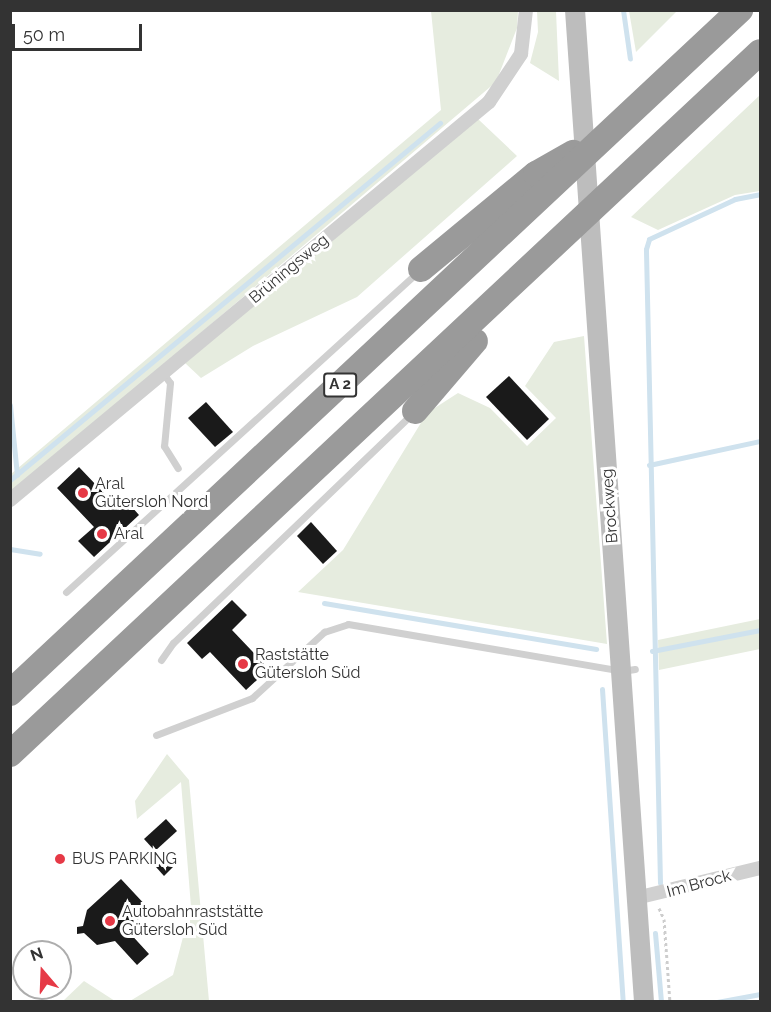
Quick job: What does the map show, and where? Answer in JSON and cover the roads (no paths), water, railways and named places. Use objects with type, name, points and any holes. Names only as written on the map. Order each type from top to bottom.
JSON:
[{"type":"highway","name":"A 2","points":[[10,693],[740,10]]},
{"type":"highway","name":"A 2","points":[[10,754],[760,52]]},
{"type":"highway","points":[[422,270],[536,174],[612,130]]},
{"type":"highway","points":[[415,411],[464,352],[544,272],[640,166]]},
{"type":"street","name":"Brüningsweg","points":[[10,500],[489,102],[521,54],[526,10]]},
{"type":"street","name":"Brockweg","points":[[575,10],[595,287],[629,670],[645,897],[644,1002]]},
{"type":"street","name":"Im Brock","points":[[645,897],[760,868]]},
{"type":"lane","points":[[66,592],[422,270]]},
{"type":"lane","points":[[163,374],[170,383],[164,446],[178,468]]},
{"type":"lane","points":[[161,660],[173,642],[415,411]]},
{"type":"lane","points":[[156,735],[252,698],[324,632],[348,624],[629,670]]},
{"type":"waterway","points":[[623,10],[630,59]]},
{"type":"waterway","points":[[10,480],[440,123]]},
{"type":"waterway","points":[[660,883],[646,249],[649,239],[735,199],[760,194]]},
{"type":"waterway","points":[[10,405],[17,475]]},
{"type":"waterway","points":[[649,465],[760,441]]},
{"type":"waterway","points":[[10,549],[40,554]]},
{"type":"waterway","points":[[324,603],[596,649]]},
{"type":"waterway","points":[[652,651],[760,630]]},
{"type":"waterway","points":[[602,689],[623,1002]]},
{"type":"waterway","points":[[655,933],[661,1002]]},
{"type":"waterway","points":[[717,1002],[760,994]]},
{"type":"place","name":"Aral Gütersloh Nord","points":[[83,493]]},
{"type":"place","name":"Aral","points":[[102,534]]},
{"type":"place","name":"Raststätte Gütersloh Süd","points":[[243,664]]},
{"type":"place","name":"BUS PARKING","points":[[60,859]]},
{"type":"place","name":"Autobahnraststätte Gütersloh Süd","points":[[110,921]]}]
